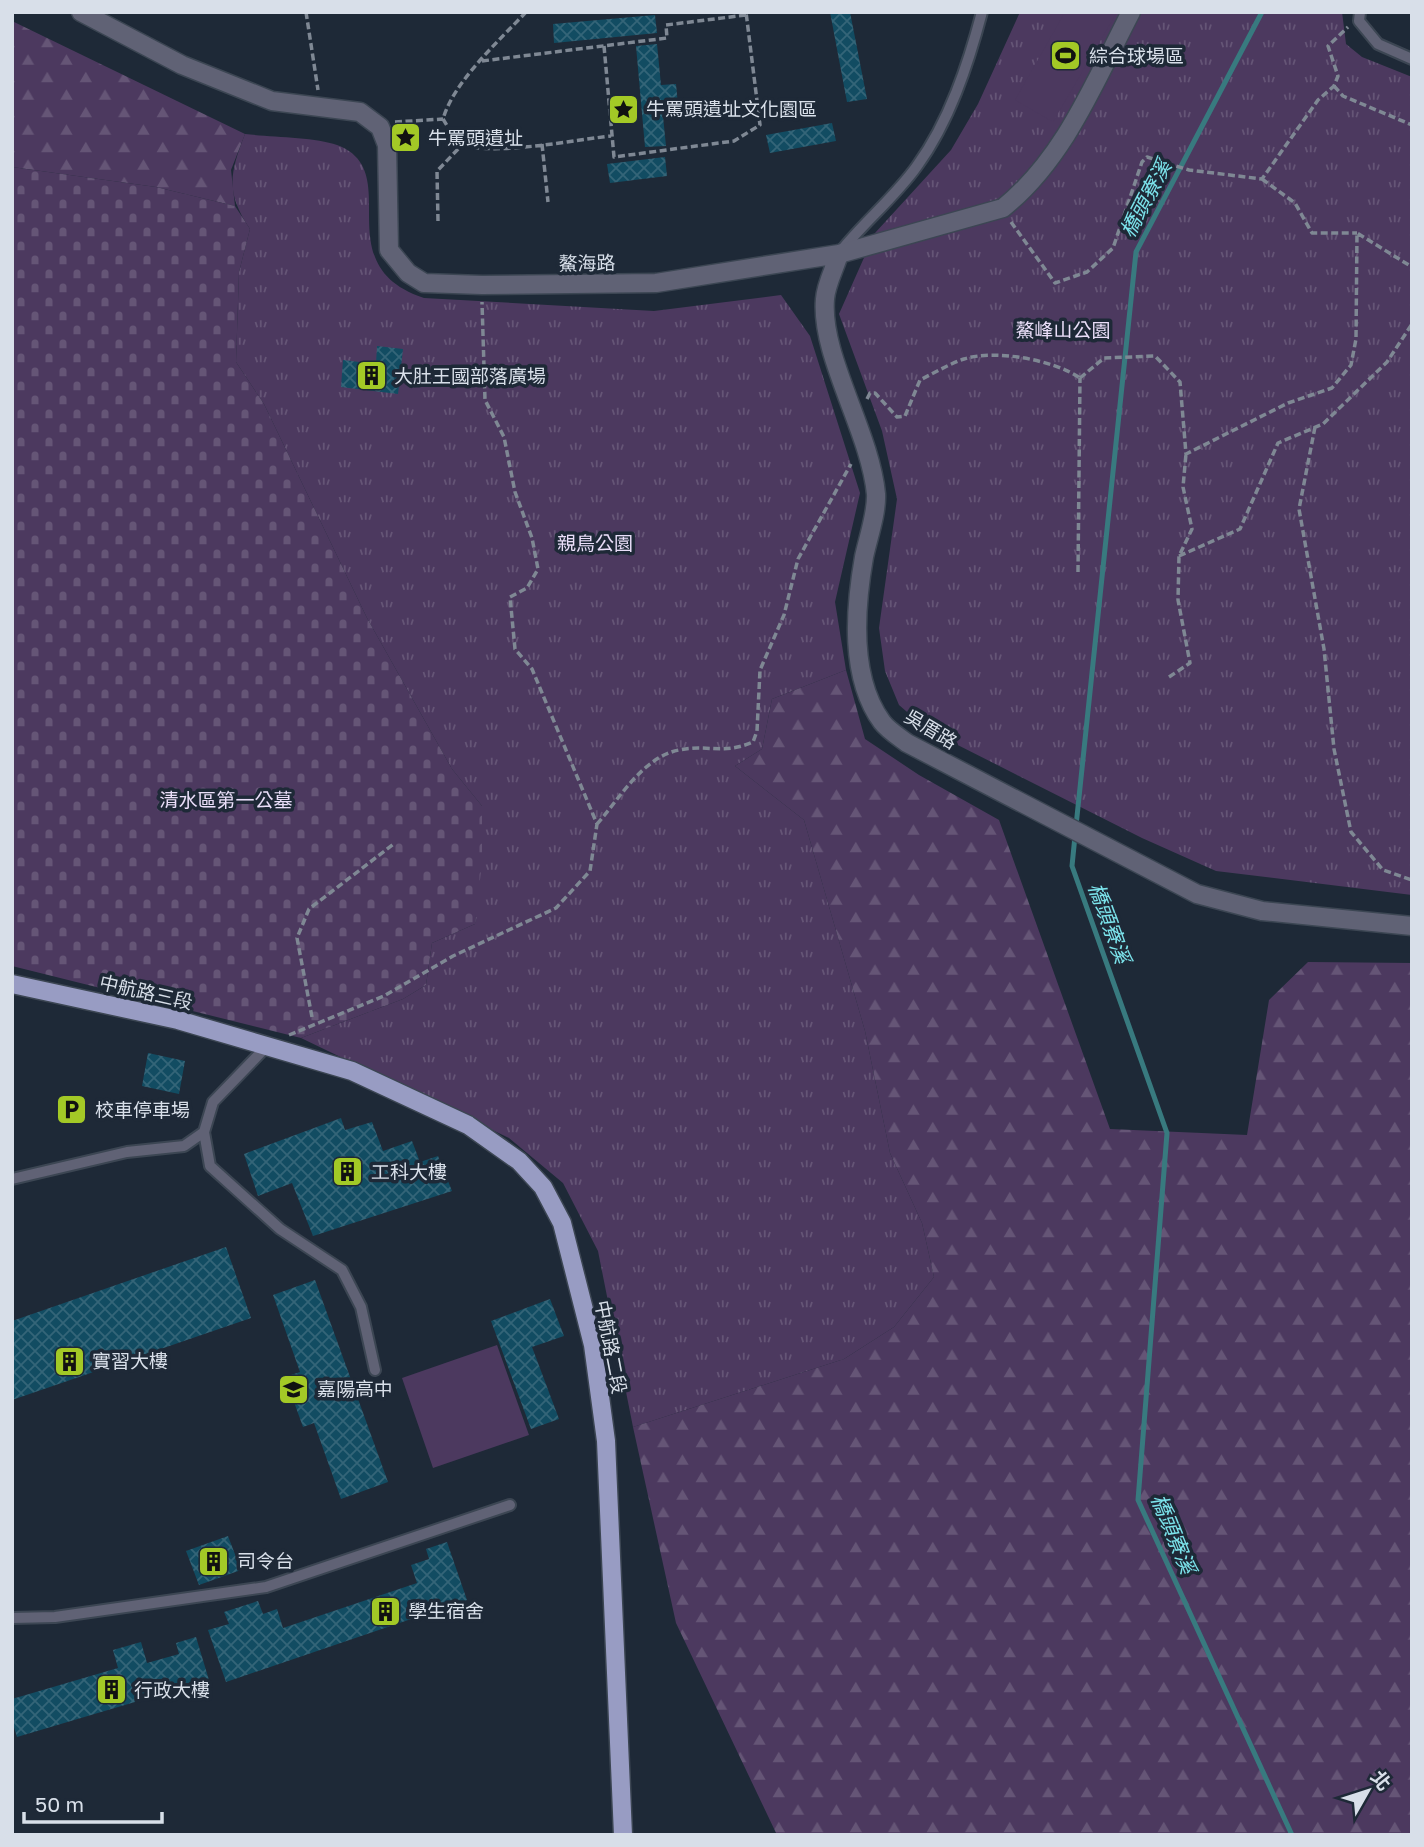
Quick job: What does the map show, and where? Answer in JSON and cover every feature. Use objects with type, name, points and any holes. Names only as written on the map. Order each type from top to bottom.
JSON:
[{"type":"main road","name":"中航路三段","points":[[12,984],[178,1020],[268,1045]]},
{"type":"main road","name":"中航路二段","points":[[268,1045],[352,1071],[468,1125],[519,1161],[544,1187],[562,1223],[593,1345],[606,1441],[623,1835]]},
{"type":"street","points":[[81,12],[182,65],[272,101],[360,112]]},
{"type":"street","name":"鰲海路","points":[[360,112],[380,127],[387,145],[389,250],[408,273],[424,282],[482,285],[656,283],[839,254],[1003,208],[1023,192],[1061,146],[1131,12]]},
{"type":"street","name":"吳厝路","points":[[839,254],[825,298],[826,321],[831,348],[866,443],[876,497],[857,597],[860,664],[869,696],[883,724],[906,743],[1198,894],[1262,911],[1412,926]]},
{"type":"lane","points":[[839,254],[917,167],[946,116],[973,47],[982,12]]},
{"type":"lane","points":[[1360,16],[1378,44],[1412,60]]},
{"type":"lane","points":[[268,1045],[213,1102],[204,1132],[210,1166],[280,1229],[341,1270],[361,1307],[375,1370]]},
{"type":"lane","points":[[12,1180],[127,1152],[184,1146],[204,1132]]},
{"type":"lane","points":[[12,1618],[55,1618],[266,1587],[510,1505]]},
{"type":"path","points":[[306,12],[321,106]]},
{"type":"path","points":[[443,119],[446,106],[480,62],[526,12]]},
{"type":"path","points":[[480,62],[604,46],[667,38],[666,25],[746,14],[760,125],[734,141],[614,157],[604,46]]},
{"type":"path","points":[[1262,179],[1318,100],[1334,86],[1338,76],[1328,46],[1360,16]]},
{"type":"path","points":[[1334,86],[1343,96],[1412,125]]},
{"type":"path","points":[[360,112],[384,123],[443,119]]},
{"type":"path","points":[[443,119],[463,144],[486,149],[611,136]]},
{"type":"path","points":[[438,221],[437,171],[463,144]]},
{"type":"path","points":[[542,144],[548,202]]},
{"type":"path","points":[[1003,208],[1021,239],[1055,283],[1087,272],[1113,248],[1142,162],[1147,157],[1189,170],[1262,179],[1294,202],[1311,233],[1357,233],[1412,267]]},
{"type":"path","points":[[1186,454],[1287,403],[1332,388],[1351,365],[1356,339],[1357,233]]},
{"type":"path","points":[[268,1045],[384,996],[453,956],[556,908],[590,871],[597,824],[532,669],[515,649],[510,597],[527,588],[538,569],[515,492],[504,437],[485,400],[482,285]]},
{"type":"path","points":[[1179,556],[1240,529],[1278,443],[1323,424],[1387,362],[1412,324]]},
{"type":"path","points":[[865,402],[870,393],[875,393],[897,417],[905,416],[920,380],[966,358],[1016,356],[1065,367],[1080,378]]},
{"type":"path","points":[[1078,572],[1080,378],[1104,358],[1155,356],[1180,382],[1186,454],[1183,488],[1192,529],[1179,556],[1178,600],[1190,663],[1170,677]]},
{"type":"path","points":[[1315,427],[1299,509],[1324,649],[1334,749],[1351,832],[1383,870],[1412,880]]},
{"type":"path","points":[[597,824],[653,760],[680,750],[735,750],[753,741],[757,731],[760,670],[784,615],[798,559],[851,464],[866,443]]},
{"type":"path","points":[[312,1017],[297,938],[309,909],[395,843]]},
{"type":"green space","name":"鰲峰山公園","points":[[1020,12],[1342,12],[1346,44],[1362,57],[1412,77],[1412,895],[1216,871],[1142,838],[928,730],[899,705],[885,671],[879,628],[897,499],[882,431],[839,314],[875,233],[951,150],[978,104]]},
{"type":"green space","name":"綜合球場區","points":[[1065,12],[1117,12],[1053,122],[1015,100]]},
{"type":"green space","points":[[12,21],[245,134],[231,170],[235,206],[156,187],[12,167]]},
{"type":"green space","name":"親鳥公園","points":[[245,134],[328,142],[357,158],[366,175],[371,242],[378,264],[394,283],[424,298],[654,311],[781,295],[810,336],[860,493],[835,602],[846,670],[772,699],[762,749],[735,766],[804,820],[865,1031],[890,1153],[922,1223],[934,1277],[894,1327],[844,1359],[633,1427],[598,1251],[563,1183],[509,1138],[301,1038],[403,999],[426,985],[432,943],[475,924],[482,806],[452,769],[367,618],[264,404],[236,362],[239,272],[250,229],[237,204],[232,182]]},
{"type":"green space","name":"清水區第一公墓","points":[[12,167],[156,187],[235,206],[250,229],[239,272],[236,362],[264,404],[367,618],[452,769],[482,806],[482,862],[475,924],[432,943],[426,985],[403,999],[301,1038],[12,966]]},
{"type":"green space","points":[[846,670],[865,739],[919,775],[999,820],[1110,1129],[1247,1135],[1269,1000],[1308,962],[1412,963],[1412,1835],[777,1835],[676,1623],[633,1427],[844,1359],[894,1327],[934,1277],[922,1223],[890,1153],[865,1031],[804,820],[735,766],[762,749],[772,699]]},
{"type":"green space","points":[[497,1345],[529,1435],[433,1468],[402,1378]]},
{"type":"building","points":[[830,12],[850,12],[867,99],[847,102]]},
{"type":"building","points":[[655,15],[657,33],[554,43],[553,24]]},
{"type":"building","points":[[657,44],[661,85],[676,84],[678,105],[662,106],[666,146],[645,147],[636,46]]},
{"type":"building","points":[[832,123],[836,141],[770,153],[766,135]]},
{"type":"building","points":[[665,157],[667,176],[610,183],[607,164]]},
{"type":"building","name":"大肚王國部落廣場","points":[[377,346],[403,349],[398,394],[341,387],[343,360],[376,364]]},
{"type":"building","points":[[148,1053],[185,1061],[179,1094],[142,1086]]},
{"type":"building","name":"工科大樓","points":[[341,1118],[345,1130],[372,1122],[383,1151],[412,1141],[420,1162],[438,1156],[452,1191],[313,1236],[292,1183],[258,1196],[244,1154]]},
{"type":"building","name":"實習大樓","points":[[226,1247],[251,1318],[12,1400],[12,1321]]},
{"type":"building","points":[[315,1280],[388,1482],[341,1499],[314,1423],[303,1427],[285,1377],[300,1372],[273,1295]]},
{"type":"building","points":[[550,1299],[564,1336],[532,1347],[559,1419],[531,1429],[491,1321]]},
{"type":"building","name":"司令台","points":[[228,1536],[241,1570],[199,1585],[186,1551]]},
{"type":"building","name":"學生宿舍","points":[[447,1542],[467,1600],[226,1682],[208,1630],[229,1624],[224,1612],[258,1601],[263,1614],[277,1609],[283,1628],[417,1583],[411,1565],[429,1559],[426,1549]]},
{"type":"building","name":"行政大樓","points":[[196,1637],[209,1680],[17,1737],[12,1721],[12,1699],[118,1668],[113,1650],[141,1642],[147,1663],[179,1654],[176,1643]]},
{"type":"waterway","name":"橋頭寮溪","points":[[1076,826],[1136,252],[1262,12]]},
{"type":"waterway","name":"橋頭寮溪","points":[[1075,836],[1072,866],[1167,1133],[1138,1500],[1292,1835]]},
{"type":"place","name":"綜合球場區","points":[[1066,56]]},
{"type":"place","name":"牛罵頭遺址文化園區","points":[[623,109]]},
{"type":"place","name":"牛罵頭遺址","points":[[405,138]]},
{"type":"place","name":"大肚王國部落廣場","points":[[371,376]]},
{"type":"place","name":"校車停車場","points":[[72,1110]]},
{"type":"place","name":"工科大樓","points":[[348,1172]]},
{"type":"place","name":"實習大樓","points":[[69,1361]]},
{"type":"place","name":"嘉陽高中","points":[[294,1389]]},
{"type":"place","name":"司令台","points":[[214,1561]]},
{"type":"place","name":"學生宿舍","points":[[385,1611]]},
{"type":"place","name":"行政大樓","points":[[111,1690]]}]
